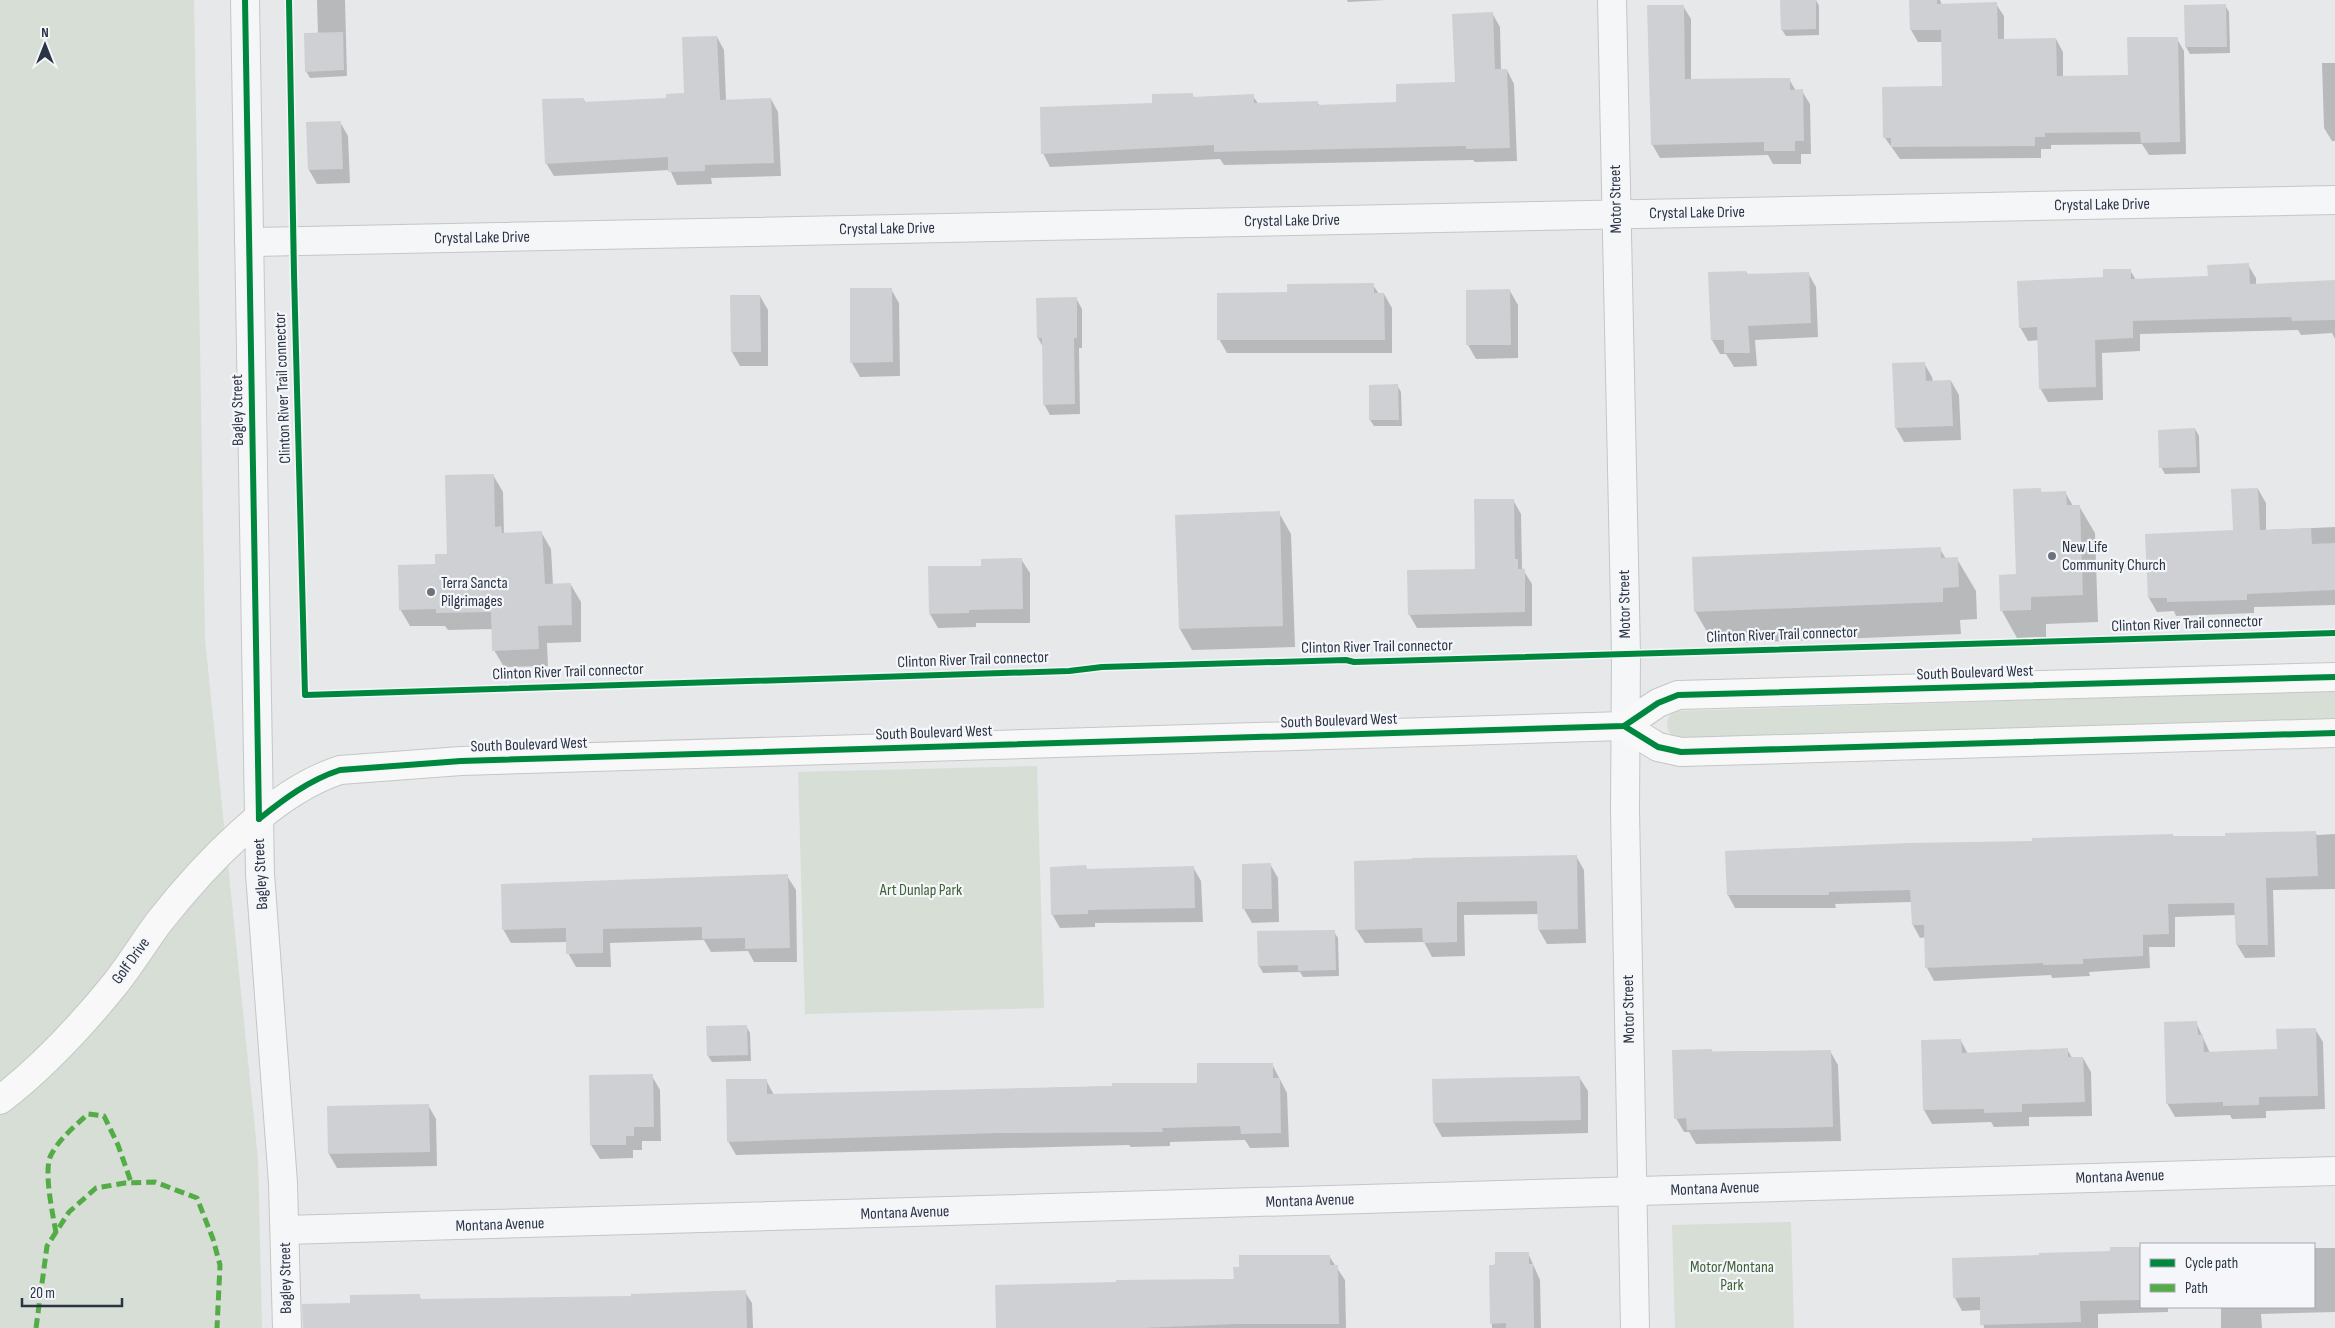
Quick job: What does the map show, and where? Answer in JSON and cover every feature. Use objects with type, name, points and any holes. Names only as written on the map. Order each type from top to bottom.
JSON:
[{"type":"street","name":"Bagley Street","points":[[244,0],[260,874],[283,1183],[287,1328]]},
{"type":"street","name":"Motor Street","points":[[1612,0],[1626,654],[1624,726],[1636,1328]]},
{"type":"street","name":"Crystal Lake Drive","points":[[249,242],[2335,200]]},
{"type":"street","name":"South Boulevard West","points":[[259,820],[307,784],[340,770],[461,761],[1624,726],[1658,703],[1678,695],[2335,677]]},
{"type":"street","points":[[1624,726],[1658,748],[1681,752],[2335,733]]},
{"type":"street","name":"Golf Drive","points":[[0,1100],[69,1037],[115,983],[159,922],[213,859],[259,820]]},
{"type":"street","name":"Montana Avenue","points":[[285,1230],[2335,1171]]},
{"type":"green space","points":[[0,0],[194,0],[205,639],[258,1159],[262,1328],[0,1328]]},
{"type":"green space","points":[[2335,691],[2335,719],[1691,739],[1674,737],[1667,727],[1671,714],[1678,711]]},
{"type":"green space","name":"Art Dunlap Park","points":[[1037,766],[1044,1008],[805,1014],[798,772]]},
{"type":"green space","name":"Motor/Montana Park","points":[[1791,1222],[1794,1328],[1675,1328],[1672,1225]]},
{"type":"building","points":[[1780,0],[1816,0],[1816,29],[1781,30]]},
{"type":"building","points":[[1909,0],[1937,0],[1937,4],[1997,2],[1998,39],[2056,38],[2057,76],[2128,75],[2127,37],[2178,37],[2180,142],[2141,143],[2140,132],[2045,133],[2045,137],[2035,137],[2035,146],[1891,147],[1891,138],[1883,138],[1882,87],[1942,86],[1941,30],[1910,30]]},
{"type":"building","points":[[2226,4],[2227,47],[2185,47],[2184,5]]},
{"type":"building","points":[[1647,5],[1684,5],[1685,79],[1790,78],[1790,90],[1803,89],[1804,141],[1795,141],[1795,151],[1764,151],[1764,142],[1651,145]]},
{"type":"building","points":[[1493,12],[1495,69],[1507,69],[1510,148],[1466,149],[1466,146],[1214,152],[1214,145],[1041,154],[1040,107],[1152,103],[1152,94],[1193,93],[1193,97],[1254,94],[1254,103],[1318,101],[1318,105],[1396,102],[1396,84],[1455,82],[1452,14]]},
{"type":"building","points":[[343,32],[344,70],[305,72],[304,33]]},
{"type":"building","points":[[717,36],[720,100],[771,98],[774,163],[705,165],[705,171],[668,172],[668,157],[545,164],[542,99],[584,98],[584,102],[666,98],[666,94],[684,93],[682,37]]},
{"type":"building","points":[[341,121],[343,169],[308,170],[306,122]]},
{"type":"building","points":[[2249,263],[2250,284],[2335,280],[2335,320],[2292,321],[2291,317],[2133,321],[2133,338],[2095,340],[2096,387],[2039,389],[2037,327],[2019,328],[2017,281],[2103,277],[2103,269],[2131,269],[2131,279],[2208,276],[2207,265]]},
{"type":"building","points":[[1746,271],[1746,274],[1809,272],[1811,323],[1748,326],[1750,353],[1724,353],[1724,340],[1711,340],[1708,272]]},
{"type":"building","points":[[1374,283],[1374,293],[1384,293],[1385,340],[1217,340],[1217,293],[1287,292],[1287,284]]},
{"type":"building","points":[[850,288],[892,288],[893,362],[850,363]]},
{"type":"building","points":[[1510,289],[1511,345],[1466,345],[1466,290]]},
{"type":"building","points":[[730,295],[760,295],[761,352],[731,352]]},
{"type":"building","points":[[1077,297],[1077,338],[1074,338],[1075,404],[1043,405],[1042,338],[1037,338],[1036,298]]},
{"type":"building","points":[[1925,362],[1926,381],[1951,380],[1953,426],[1895,428],[1892,363]]},
{"type":"building","points":[[1398,384],[1399,420],[1369,420],[1369,385]]},
{"type":"building","points":[[2195,428],[2197,467],[2159,468],[2158,430]]},
{"type":"building","points":[[494,474],[495,527],[501,526],[502,533],[542,531],[545,584],[571,583],[572,625],[538,626],[539,649],[492,651],[491,612],[436,613],[436,609],[399,610],[398,565],[435,564],[435,554],[447,554],[445,475]]},
{"type":"building","name":"New Life Community Church","points":[[2041,488],[2041,492],[2066,491],[2067,505],[2080,505],[2083,595],[2031,597],[2031,610],[2000,611],[1999,575],[2016,574],[2013,489]]},
{"type":"building","points":[[2258,488],[2260,530],[2311,528],[2312,544],[2335,543],[2335,590],[2247,594],[2247,600],[2167,602],[2167,598],[2148,598],[2145,534],[2233,530],[2231,489]]},
{"type":"building","points":[[1474,499],[1514,499],[1515,559],[1518,559],[1518,569],[1525,569],[1525,612],[1408,615],[1407,570],[1475,569]]},
{"type":"building","points":[[1280,511],[1283,626],[1179,629],[1175,515]]},
{"type":"building","points":[[1941,547],[1941,558],[1958,557],[1959,587],[1943,588],[1943,602],[1694,612],[1692,557]]},
{"type":"building","points":[[1022,558],[1023,609],[969,610],[969,613],[929,614],[928,566],[981,566],[981,559]]},
{"type":"building","points":[[2316,831],[2318,876],[2266,878],[2268,945],[2236,945],[2234,903],[2168,904],[2169,934],[2143,935],[2143,956],[2083,959],[2083,964],[2043,965],[2043,963],[1925,968],[1924,925],[1912,925],[1910,890],[1829,892],[1829,895],[1727,895],[1725,851],[1909,843],[2032,841],[2032,838],[2173,834],[2173,836],[2225,836],[2225,833]]},
{"type":"building","points":[[1577,855],[1578,929],[1538,930],[1537,901],[1457,902],[1457,942],[1423,943],[1422,928],[1355,930],[1354,861]]},
{"type":"building","points":[[1271,863],[1272,909],[1242,909],[1242,864]]},
{"type":"building","points":[[1086,865],[1087,869],[1194,866],[1195,908],[1088,910],[1088,914],[1051,915],[1050,867]]},
{"type":"building","points":[[788,874],[790,948],[745,949],[745,938],[702,939],[702,927],[603,929],[603,953],[566,954],[566,928],[502,930],[501,884]]},
{"type":"building","points":[[1335,930],[1336,970],[1298,971],[1298,965],[1258,966],[1257,931]]},
{"type":"building","points":[[2197,1021],[2198,1035],[2203,1034],[2204,1052],[2277,1049],[2276,1029],[2316,1028],[2318,1096],[2259,1097],[2259,1105],[2223,1106],[2223,1102],[2166,1104],[2164,1022]]},
{"type":"building","points":[[747,1025],[748,1055],[707,1056],[706,1026]]},
{"type":"building","points":[[1961,1039],[1962,1053],[2068,1048],[2068,1057],[2083,1057],[2085,1102],[2022,1104],[2022,1112],[1984,1113],[1984,1109],[1923,1110],[1921,1040]]},
{"type":"building","points":[[1712,1049],[1712,1052],[1831,1050],[1833,1127],[1687,1130],[1686,1118],[1674,1119],[1672,1050]]},
{"type":"building","points":[[1197,1063],[1273,1063],[1273,1078],[1280,1078],[1281,1133],[1241,1134],[1240,1126],[1162,1128],[1163,1132],[998,1133],[727,1142],[726,1079],[767,1079],[767,1094],[1112,1086],[1112,1083],[1197,1083]]},
{"type":"building","points":[[653,1074],[654,1127],[634,1127],[634,1136],[626,1136],[626,1145],[590,1145],[589,1075]]},
{"type":"building","points":[[1580,1076],[1581,1120],[1433,1123],[1432,1079]]},
{"type":"building","points":[[429,1104],[430,1152],[328,1154],[327,1106]]},
{"type":"building","points":[[2110,1247],[2140,1247],[2140,1300],[2080,1301],[2081,1322],[1980,1325],[1980,1297],[1953,1298],[1952,1258],[2110,1251]]},
{"type":"building","points":[[1495,1252],[1529,1252],[1529,1264],[1533,1264],[1534,1328],[1506,1328],[1506,1323],[1490,1324],[1489,1265],[1495,1265]]},
{"type":"building","points":[[1239,1255],[1330,1255],[1330,1265],[1338,1265],[1339,1324],[1235,1324],[1143,1328],[996,1328],[995,1285],[1116,1282],[1116,1280],[1234,1279],[1233,1267],[1239,1267]]},
{"type":"building","points":[[746,1290],[747,1328],[303,1328],[302,1304],[350,1303],[350,1295],[420,1294],[420,1299],[631,1296],[631,1294]]},
{"type":"marked path","points":[[56,1233],[49,1193],[49,1162],[58,1144],[88,1114],[104,1116],[118,1145],[131,1182]]},
{"type":"marked path","points":[[36,1328],[47,1246],[69,1212],[96,1188],[125,1183],[155,1182],[197,1198],[213,1239],[220,1265],[217,1328]]},
{"type":"cycle path","points":[[245,0],[259,819]]},
{"type":"cycle path","name":"Clinton River Trail connector","points":[[289,0],[305,695],[1069,671],[1102,667],[1346,660],[1354,662],[2335,633]]},
{"type":"cycle path","points":[[259,819],[287,797],[318,779],[340,770],[461,761],[1624,726],[1658,703],[1678,695],[2335,677]]},
{"type":"cycle path","points":[[1624,726],[1658,747],[1681,752],[2335,733]]},
{"type":"place","name":"New Life Community Church","points":[[2052,556]]},
{"type":"place","name":"Terra Sancta Pilgrimages","points":[[431,592]]}]
